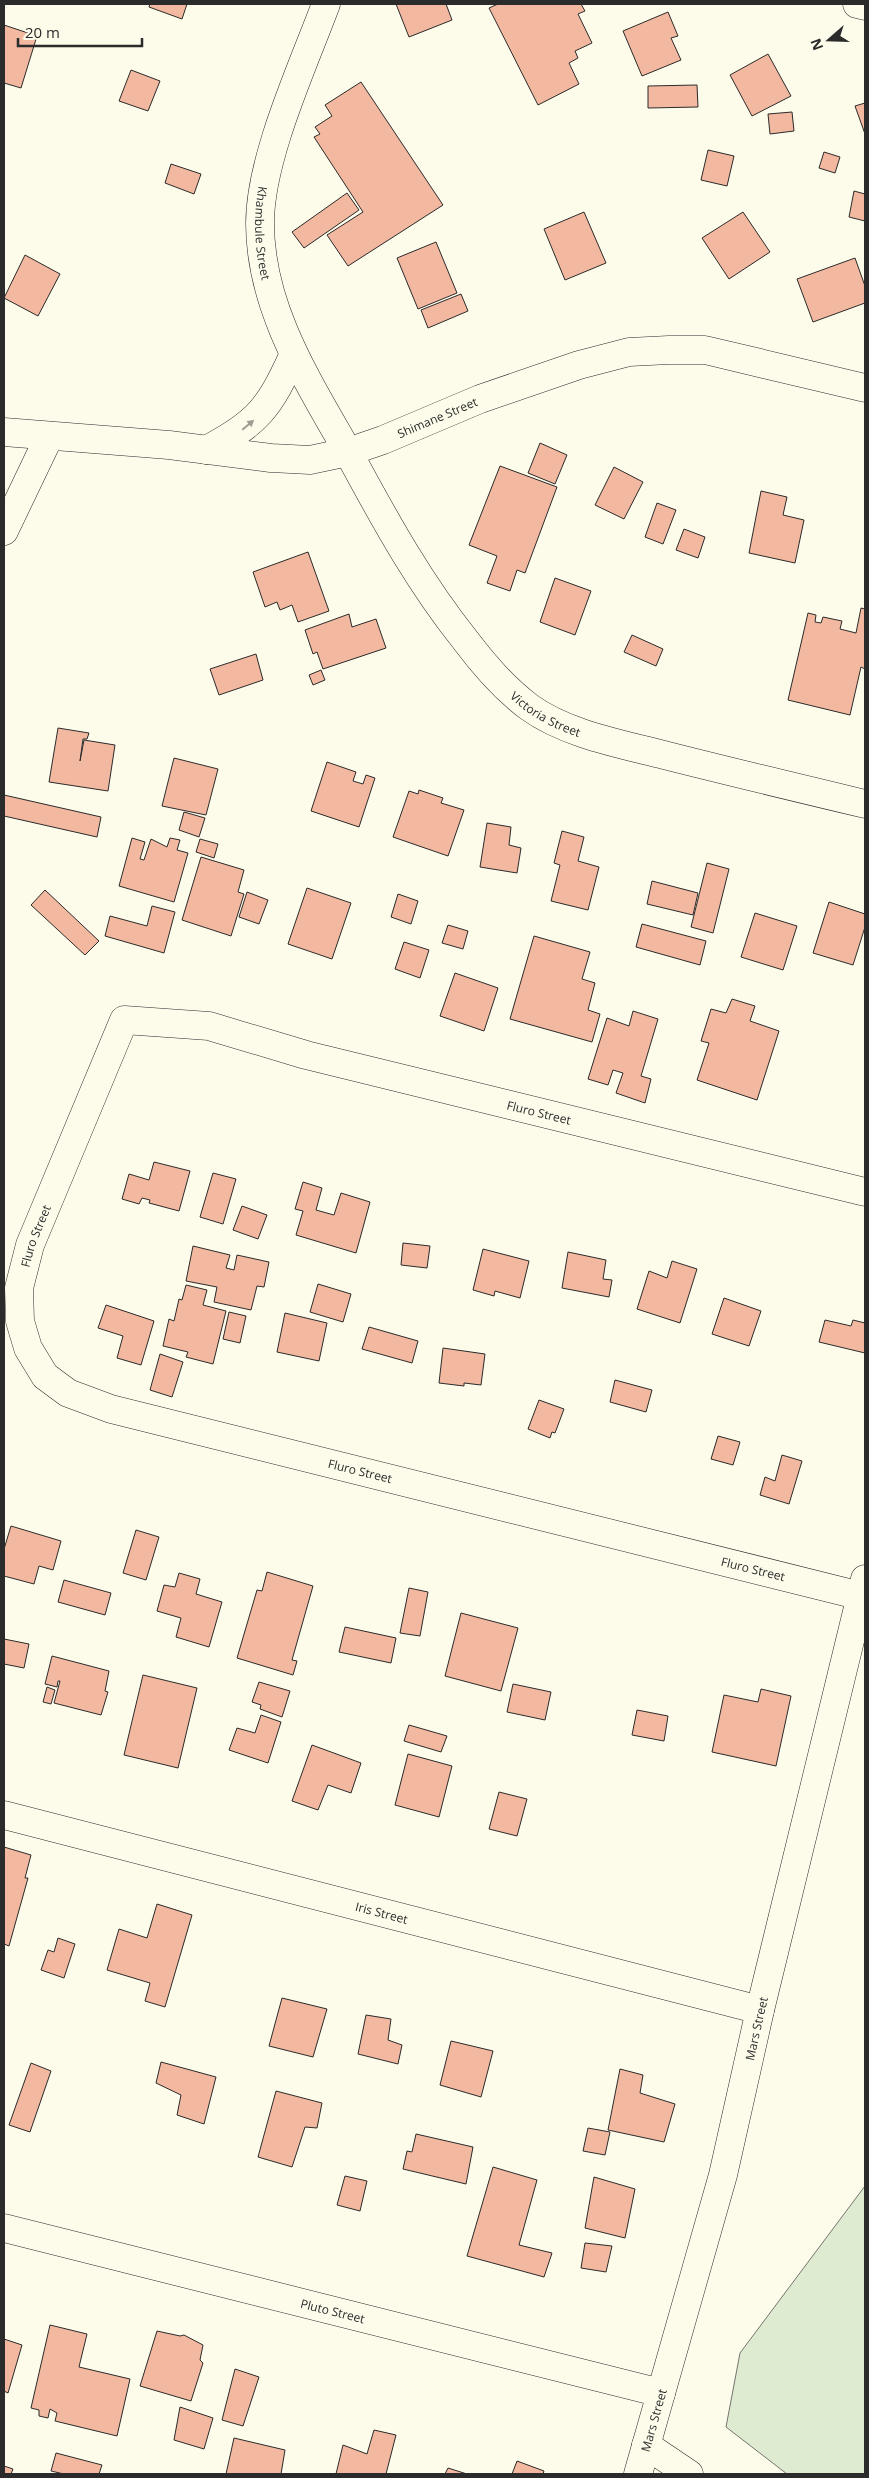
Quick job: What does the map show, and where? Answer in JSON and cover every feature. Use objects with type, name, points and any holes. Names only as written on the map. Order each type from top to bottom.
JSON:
[{"type":"street","name":"Khambule Street","points":[[326,4],[278,134],[266,180],[260,222],[264,265],[275,310],[293,356],[348,452]]},
{"type":"street","points":[[857,4],[865,6]]},
{"type":"street","name":"Shimane Street","points":[[4,432],[169,445],[271,458],[310,460],[348,452],[383,440],[480,398],[579,365],[629,352],[705,350],[865,388]]},
{"type":"street","points":[[206,450],[238,433],[259,415],[278,388],[293,356]]},
{"type":"street","points":[[4,530],[49,437]]},
{"type":"street","name":"Victoria Street","points":[[348,452],[404,554],[442,611],[487,668],[530,708],[584,735],[865,804]]},
{"type":"street","name":"Fluro Street","points":[[863,1587],[110,1409],[68,1393],[45,1376],[28,1348],[20,1321],[19,1288],[30,1245],[124,1020],[208,1026],[306,1054],[865,1192]]},
{"type":"street","name":"Mars Street","points":[[638,2474],[723,2175],[760,2010],[863,1587]]},
{"type":"street","name":"Iris Street","points":[[4,1815],[760,2010]]},
{"type":"street","name":"Pluto Street","points":[[4,2228],[661,2393]]},
{"type":"street","points":[[646,2445],[689,2474]]},
{"type":"green space","points":[[865,2186],[865,2474],[787,2474],[726,2427],[740,2353]]},
{"type":"building","points":[[150,4],[187,4],[182,19],[149,7]]},
{"type":"building","points":[[396,4],[446,4],[452,20],[409,37]]},
{"type":"building","points":[[498,4],[581,4],[585,11],[578,14],[592,43],[575,51],[578,58],[569,63],[579,84],[538,105],[489,8]]},
{"type":"building","points":[[668,12],[678,36],[671,38],[681,60],[642,76],[623,31]]},
{"type":"building","points":[[4,25],[37,36],[21,88],[4,83]]},
{"type":"building","points":[[768,54],[791,96],[752,116],[730,75]]},
{"type":"building","points":[[131,70],[160,81],[148,111],[119,101]]},
{"type":"building","points":[[361,82],[443,205],[348,266],[327,235],[363,212],[314,137],[320,134],[315,127],[332,116],[325,105]]},
{"type":"building","points":[[697,85],[698,107],[648,108],[648,86]]},
{"type":"building","points":[[865,103],[865,134],[855,106]]},
{"type":"building","points":[[792,112],[794,131],[770,134],[768,114]]},
{"type":"building","points":[[708,150],[734,156],[727,186],[701,180]]},
{"type":"building","points":[[824,152],[840,157],[835,173],[819,168]]},
{"type":"building","points":[[171,164],[201,174],[194,194],[165,183]]},
{"type":"building","points":[[854,191],[865,194],[865,221],[849,217]]},
{"type":"building","points":[[347,193],[359,210],[304,248],[292,232]]},
{"type":"building","points":[[584,212],[606,263],[565,280],[544,229]]},
{"type":"building","points":[[743,212],[770,252],[729,279],[702,238]]},
{"type":"building","points":[[436,242],[457,293],[418,309],[397,258]]},
{"type":"building","points":[[25,255],[60,274],[38,316],[4,298]]},
{"type":"building","points":[[855,258],[865,286],[865,303],[813,322],[797,279]]},
{"type":"building","points":[[461,294],[468,311],[428,328],[421,310]]},
{"type":"building","points":[[540,443],[567,455],[555,484],[528,473]]},
{"type":"building","points":[[500,466],[557,487],[525,573],[517,570],[510,591],[487,583],[497,556],[469,545]]},
{"type":"building","points":[[614,467],[643,482],[624,519],[595,505]]},
{"type":"building","points":[[761,491],[787,497],[783,515],[804,520],[795,563],[749,553]]},
{"type":"building","points":[[657,503],[676,510],[663,544],[645,537]]},
{"type":"building","points":[[684,529],[705,537],[698,558],[676,550]]},
{"type":"building","points":[[308,552],[329,611],[298,622],[292,605],[280,610],[277,602],[265,607],[253,572]]},
{"type":"building","points":[[555,578],[591,591],[575,635],[540,622]]},
{"type":"building","points":[[861,608],[865,609],[865,669],[861,667],[850,715],[788,700],[808,613],[816,615],[815,622],[821,623],[823,617],[842,621],[840,629],[856,633]]},
{"type":"building","points":[[349,614],[352,627],[376,619],[386,648],[323,669],[317,652],[313,654],[305,630]]},
{"type":"building","points":[[632,635],[663,649],[656,666],[624,652]]},
{"type":"building","points":[[256,654],[263,680],[219,695],[210,669]]},
{"type":"building","points":[[321,670],[325,680],[313,685],[309,675]]},
{"type":"building","points":[[58,728],[89,733],[87,739],[83,739],[80,761],[84,740],[115,745],[108,791],[49,782]]},
{"type":"building","points":[[174,758],[218,769],[206,815],[162,806]]},
{"type":"building","points":[[327,762],[356,772],[353,781],[363,784],[366,775],[375,778],[359,827],[311,811]]},
{"type":"building","points":[[419,790],[443,798],[441,803],[464,810],[448,856],[393,837],[409,791],[418,794]]},
{"type":"building","points":[[4,795],[101,817],[97,837],[4,816]]},
{"type":"building","points":[[184,812],[205,818],[199,837],[179,830]]},
{"type":"building","points":[[487,823],[511,827],[509,845],[521,848],[517,873],[480,867]]},
{"type":"building","points":[[562,831],[584,837],[578,861],[599,867],[588,910],[551,901],[560,865],[554,863]]},
{"type":"building","points":[[132,838],[145,842],[140,859],[144,860],[151,839],[167,847],[170,838],[180,840],[177,850],[188,853],[174,902],[119,886]]},
{"type":"building","points":[[200,839],[218,844],[214,858],[196,852]]},
{"type":"building","points":[[201,857],[244,870],[238,892],[244,894],[231,936],[182,920]]},
{"type":"building","points":[[707,863],[729,869],[713,933],[691,927]]},
{"type":"building","points":[[652,881],[698,893],[693,915],[647,904]]},
{"type":"building","points":[[307,888],[351,903],[332,959],[288,944]]},
{"type":"building","points":[[45,890],[99,941],[85,955],[31,905]]},
{"type":"building","points":[[247,892],[268,900],[259,924],[239,917]]},
{"type":"building","points":[[398,894],[418,901],[411,924],[391,917]]},
{"type":"building","points":[[829,902],[865,914],[865,927],[853,965],[813,953]]},
{"type":"building","points":[[152,906],[175,912],[164,953],[105,936],[110,916],[147,926]]},
{"type":"building","points":[[755,913],[797,926],[783,970],[741,957]]},
{"type":"building","points":[[642,924],[706,941],[700,965],[636,947]]},
{"type":"building","points":[[448,925],[468,931],[463,949],[442,943]]},
{"type":"building","points":[[534,936],[590,952],[582,979],[595,983],[588,1010],[600,1014],[592,1042],[510,1019]]},
{"type":"building","points":[[404,942],[429,950],[420,978],[395,969]]},
{"type":"building","points":[[455,973],[498,988],[484,1031],[440,1016]]},
{"type":"building","points":[[732,999],[755,1006],[750,1021],[779,1031],[757,1100],[697,1080],[709,1043],[701,1041],[711,1009],[726,1013]]},
{"type":"building","points":[[633,1011],[658,1019],[641,1076],[651,1079],[645,1103],[616,1093],[623,1073],[613,1070],[608,1085],[588,1079],[607,1018],[629,1026]]},
{"type":"building","points":[[154,1162],[190,1171],[179,1211],[149,1203],[150,1200],[142,1198],[139,1204],[122,1199],[129,1174],[149,1180]]},
{"type":"building","points":[[213,1173],[236,1179],[223,1224],[200,1217]]},
{"type":"building","points":[[303,1182],[322,1188],[316,1210],[334,1215],[341,1193],[370,1202],[356,1253],[296,1235],[303,1211],[295,1209]]},
{"type":"building","points":[[242,1206],[267,1215],[258,1239],[233,1230]]},
{"type":"building","points":[[403,1243],[430,1246],[427,1268],[401,1265]]},
{"type":"building","points":[[193,1246],[230,1255],[226,1268],[234,1270],[237,1255],[269,1262],[264,1287],[257,1286],[251,1310],[214,1302],[217,1287],[186,1281]]},
{"type":"building","points":[[483,1249],[529,1261],[520,1298],[495,1291],[494,1296],[473,1290]]},
{"type":"building","points":[[568,1252],[606,1260],[603,1279],[612,1280],[609,1297],[562,1288]]},
{"type":"building","points":[[672,1261],[697,1269],[680,1323],[637,1309],[649,1271],[667,1278]]},
{"type":"building","points":[[318,1284],[351,1294],[343,1322],[310,1312]]},
{"type":"building","points":[[186,1285],[207,1290],[203,1305],[226,1311],[213,1364],[186,1357],[188,1352],[163,1346],[169,1319],[174,1321],[179,1299],[182,1300]]},
{"type":"building","points":[[724,1298],[761,1311],[749,1346],[712,1334]]},
{"type":"building","points":[[106,1305],[154,1321],[141,1365],[117,1358],[123,1336],[98,1328]]},
{"type":"building","points":[[229,1312],[246,1316],[240,1343],[223,1339]]},
{"type":"building","points":[[285,1313],[327,1323],[319,1361],[277,1352]]},
{"type":"building","points":[[825,1320],[851,1326],[853,1320],[865,1323],[865,1353],[819,1342]]},
{"type":"building","points":[[369,1327],[418,1341],[412,1363],[362,1349]]},
{"type":"building","points":[[443,1348],[485,1354],[481,1385],[464,1383],[464,1386],[439,1383]]},
{"type":"building","points":[[160,1354],[183,1362],[172,1397],[150,1390]]},
{"type":"building","points":[[615,1380],[652,1390],[646,1412],[610,1402]]},
{"type":"building","points":[[539,1400],[564,1409],[555,1433],[552,1432],[550,1438],[528,1429]]},
{"type":"building","points":[[718,1436],[740,1442],[733,1465],[711,1459]]},
{"type":"building","points":[[782,1455],[802,1461],[789,1504],[760,1495],[765,1477],[775,1481]]},
{"type":"building","points":[[11,1526],[61,1541],[53,1570],[39,1566],[34,1584],[4,1576],[4,1549]]},
{"type":"building","points":[[136,1530],[159,1537],[146,1580],[123,1573]]},
{"type":"building","points":[[267,1572],[313,1586],[292,1660],[297,1661],[293,1675],[237,1658],[257,1590],[262,1591]]},
{"type":"building","points":[[179,1573],[200,1579],[196,1594],[222,1602],[209,1647],[176,1637],[181,1618],[157,1611],[164,1585],[175,1587]]},
{"type":"building","points":[[64,1580],[111,1593],[105,1615],[58,1602]]},
{"type":"building","points":[[409,1588],[428,1592],[420,1636],[400,1633]]},
{"type":"building","points":[[461,1613],[518,1628],[501,1691],[445,1676]]},
{"type":"building","points":[[345,1627],[396,1638],[391,1663],[339,1652]]},
{"type":"building","points":[[4,1639],[29,1644],[24,1668],[4,1664]]},
{"type":"building","points":[[52,1656],[109,1671],[105,1691],[108,1692],[101,1715],[54,1703],[60,1681],[58,1681],[57,1687],[45,1684]]},
{"type":"building","points":[[143,1675],[197,1688],[178,1768],[124,1755]]},
{"type":"building","points":[[259,1682],[290,1691],[282,1717],[260,1709],[261,1705],[252,1702]]},
{"type":"building","points":[[513,1684],[551,1692],[545,1720],[507,1712]]},
{"type":"building","points":[[47,1687],[55,1690],[51,1704],[43,1702]]},
{"type":"building","points":[[761,1689],[791,1696],[776,1766],[712,1752],[724,1695],[758,1702]]},
{"type":"building","points":[[637,1710],[668,1716],[664,1741],[632,1735]]},
{"type":"building","points":[[261,1715],[281,1722],[268,1763],[229,1750],[237,1728],[255,1733]]},
{"type":"building","points":[[409,1725],[447,1736],[441,1752],[404,1741]]},
{"type":"building","points":[[312,1745],[361,1763],[351,1793],[328,1785],[318,1810],[292,1801]]},
{"type":"building","points":[[408,1754],[452,1766],[439,1817],[395,1805]]},
{"type":"building","points":[[499,1792],[527,1799],[517,1836],[489,1829]]},
{"type":"building","points":[[4,1847],[31,1855],[25,1878],[28,1878],[9,1946],[4,1944]]},
{"type":"building","points":[[157,1904],[192,1915],[165,2007],[145,2001],[150,1983],[107,1970],[119,1929],[147,1938]]},
{"type":"building","points":[[58,1938],[75,1944],[64,1978],[41,1970],[48,1950],[54,1952]]},
{"type":"building","points":[[282,1998],[327,2009],[313,2057],[269,2046]]},
{"type":"building","points":[[366,2015],[391,2019],[388,2040],[402,2045],[398,2064],[358,2054]]},
{"type":"building","points":[[451,2041],[493,2051],[481,2097],[440,2085]]},
{"type":"building","points":[[161,2062],[216,2077],[204,2124],[177,2115],[181,2095],[156,2083]]},
{"type":"building","points":[[31,2063],[51,2071],[30,2132],[9,2125]]},
{"type":"building","points":[[620,2069],[643,2075],[640,2093],[675,2104],[664,2142],[608,2130]]},
{"type":"building","points":[[276,2091],[322,2103],[317,2128],[305,2127],[292,2167],[258,2157]]},
{"type":"building","points":[[588,2128],[610,2132],[605,2155],[583,2151]]},
{"type":"building","points":[[416,2134],[473,2147],[466,2184],[403,2169],[407,2151],[412,2152]]},
{"type":"building","points":[[493,2167],[537,2180],[519,2245],[552,2253],[544,2277],[467,2256]]},
{"type":"building","points":[[345,2176],[367,2181],[360,2211],[337,2205]]},
{"type":"building","points":[[594,2177],[635,2189],[625,2238],[585,2228]]},
{"type":"building","points":[[585,2243],[612,2246],[606,2272],[581,2268]]},
{"type":"building","points":[[50,2325],[87,2334],[79,2367],[130,2379],[117,2436],[55,2421],[57,2413],[50,2409],[48,2418],[39,2416],[39,2410],[31,2408]]},
{"type":"building","points":[[157,2331],[180,2336],[184,2335],[203,2345],[200,2360],[203,2363],[191,2401],[140,2386]]},
{"type":"building","points":[[4,2339],[22,2345],[8,2393],[4,2391]]},
{"type":"building","points":[[235,2369],[259,2377],[243,2426],[222,2420]]},
{"type":"building","points":[[180,2407],[213,2418],[204,2449],[174,2440]]},
{"type":"building","points":[[374,2430],[396,2435],[386,2474],[336,2474],[343,2445],[367,2454]]},
{"type":"building","points":[[234,2438],[285,2450],[281,2474],[226,2474]]},
{"type":"building","points":[[56,2453],[102,2465],[99,2474],[64,2474],[51,2471]]},
{"type":"building","points":[[517,2461],[544,2471],[543,2474],[512,2474]]},
{"type":"building","points":[[4,2466],[13,2469],[11,2474],[4,2474]]},
{"type":"building","points":[[448,2468],[467,2474],[445,2474]]}]
